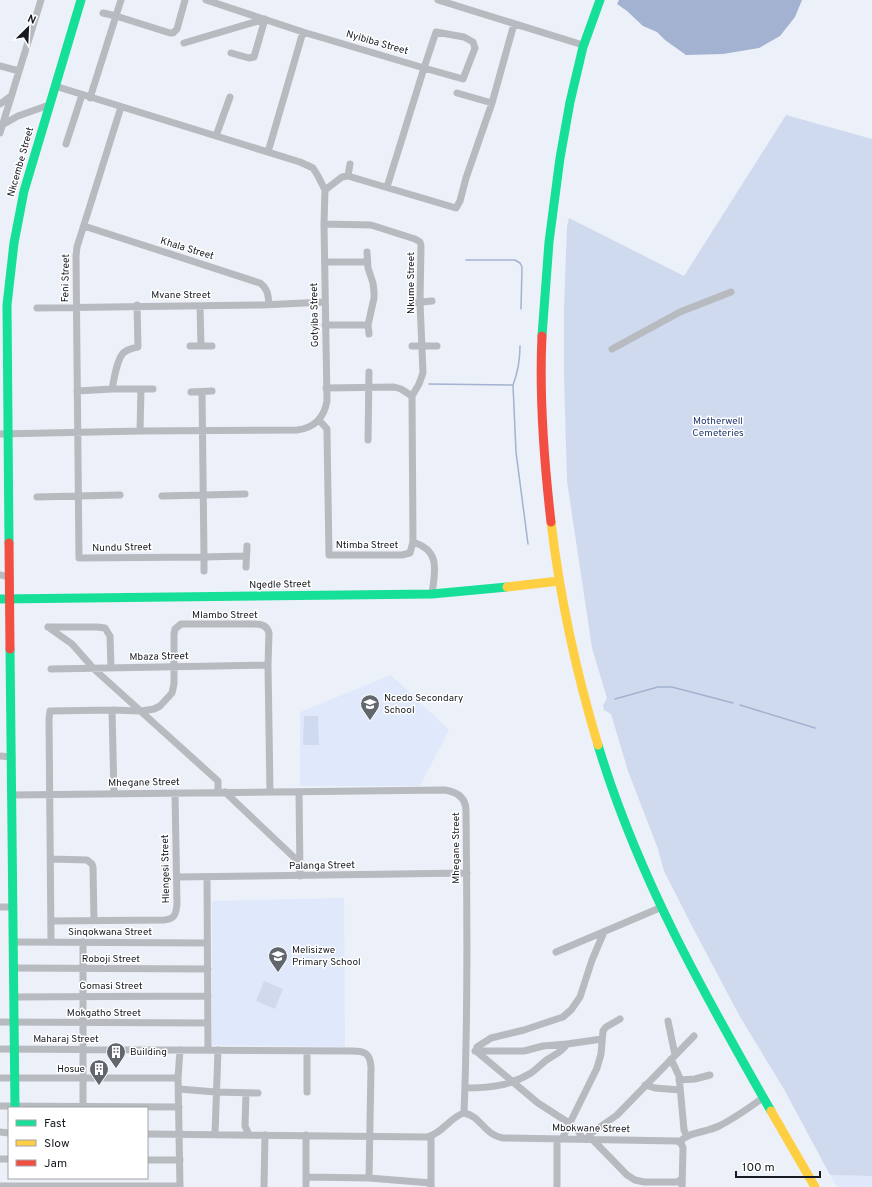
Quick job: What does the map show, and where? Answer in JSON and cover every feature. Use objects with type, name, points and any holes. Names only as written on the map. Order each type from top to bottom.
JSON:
[{"type":"street","points":[[0,132],[41,0]]},
{"type":"street","name":"Nkcembe Street","points":[[15,1107],[10,577],[4,434],[7,317],[13,249],[24,191],[81,0]]},
{"type":"street","points":[[90,98],[121,0]]},
{"type":"street","points":[[103,14],[116,16],[173,33],[177,29],[184,0]]},
{"type":"street","name":"Nyibiba Street","points":[[206,0],[303,32],[424,68],[463,79],[475,48],[473,42],[464,37],[436,32],[424,68]]},
{"type":"street","points":[[438,0],[583,45]]},
{"type":"street","points":[[600,0],[583,45],[555,183],[549,233],[542,340],[542,401],[550,515],[559,580],[582,687],[599,747],[625,822],[646,872],[694,972],[815,1187]]},
{"type":"street","points":[[184,43],[265,19]]},
{"type":"street","points":[[231,53],[249,58],[254,57],[265,19]]},
{"type":"street","points":[[325,190],[342,177],[348,176],[456,208],[460,201],[470,166],[492,103],[514,24]]},
{"type":"street","points":[[268,152],[303,32]]},
{"type":"street","points":[[0,66],[19,71]]},
{"type":"street","points":[[387,187],[424,68]]},
{"type":"street","name":"Gotyiba Street","points":[[55,86],[300,162],[313,168],[325,190],[326,408],[319,420]]},
{"type":"street","points":[[457,93],[492,103]]},
{"type":"street","points":[[66,144],[82,95]]},
{"type":"street","points":[[0,104],[11,96]]},
{"type":"street","points":[[216,136],[230,97]]},
{"type":"street","points":[[2,125],[18,116],[49,105]]},
{"type":"street","name":"Feni Street","points":[[77,432],[76,256],[120,107]]},
{"type":"street","points":[[348,176],[350,164]]},
{"type":"street","name":"Nkume Street","points":[[324,224],[371,225],[410,237],[418,241],[421,246],[420,302],[422,377],[420,384],[412,396]]},
{"type":"street","name":"Khala Street","points":[[84,226],[254,280],[265,286],[268,292],[269,304]]},
{"type":"street","points":[[367,252],[367,262],[374,292],[368,325],[369,334]]},
{"type":"street","points":[[325,262],[367,262]]},
{"type":"street","points":[[612,349],[680,312],[731,292]]},
{"type":"street","points":[[412,303],[432,301]]},
{"type":"street","name":"Mvane Street","points":[[38,308],[137,305],[200,306],[325,302]]},
{"type":"street","points":[[112,389],[122,353],[138,346],[137,305]]},
{"type":"street","points":[[200,306],[201,346]]},
{"type":"street","points":[[325,325],[368,325]]},
{"type":"street","points":[[190,346],[212,346]]},
{"type":"street","points":[[412,346],[436,346]]},
{"type":"street","points":[[368,440],[369,372]]},
{"type":"street","points":[[140,431],[141,388]]},
{"type":"street","points":[[77,391],[141,388],[152,389]]},
{"type":"street","points":[[326,388],[398,388],[412,396]]},
{"type":"street","points":[[191,392],[212,392]]},
{"type":"street","points":[[202,392],[204,571]]},
{"type":"street","name":"Ntimba Street","points":[[319,420],[327,433],[329,554],[407,554],[412,550],[413,542],[412,396]]},
{"type":"street","points":[[4,434],[202,430],[297,430],[311,427],[319,420]]},
{"type":"street","name":"Nundu Street","points":[[77,432],[80,558],[246,556]]},
{"type":"street","points":[[162,496],[245,494]]},
{"type":"street","points":[[37,497],[120,495]]},
{"type":"street","points":[[413,542],[424,546],[431,554],[434,567],[432,594]]},
{"type":"street","points":[[246,567],[247,546]]},
{"type":"street","points":[[0,575],[10,577]]},
{"type":"street","name":"Ngedle Street","points":[[0,599],[432,594],[485,590],[559,580]]},
{"type":"street","name":"Mlambo Street","points":[[51,794],[50,711],[141,711],[154,709],[160,706],[172,693],[175,667],[174,634],[175,629],[181,624],[253,624],[263,625],[268,629],[270,792]]},
{"type":"street","points":[[111,668],[110,636],[105,628],[48,627],[72,644],[94,669],[218,781],[222,792],[300,863]]},
{"type":"street","name":"Mbaza Street","points":[[50,669],[268,665]]},
{"type":"street","points":[[112,710],[114,794]]},
{"type":"street","points":[[0,756],[12,757]]},
{"type":"street","name":"Mhegane Street","points":[[12,795],[446,790],[457,793],[465,800],[466,806],[467,1051],[464,1113]]},
{"type":"street","name":"Hlengesi Street","points":[[51,921],[172,918],[176,915],[177,877],[175,792]]},
{"type":"street","points":[[299,792],[300,876]]},
{"type":"street","points":[[51,794],[51,942]]},
{"type":"street","points":[[51,858],[87,860],[92,864],[94,920]]},
{"type":"street","name":"Palanga Street","points":[[177,877],[467,874]]},
{"type":"street","points":[[207,877],[208,1050]]},
{"type":"street","points":[[0,906],[13,907]]},
{"type":"street","points":[[556,952],[662,907]]},
{"type":"street","points":[[476,1051],[478,1047],[492,1038],[524,1030],[563,1017],[580,997],[592,960],[604,932]]},
{"type":"street","name":"Sinqokwana Street","points":[[14,942],[207,942]]},
{"type":"street","points":[[83,942],[83,1107]]},
{"type":"street","name":"Roboji Street","points":[[14,968],[208,969]]},
{"type":"street","name":"Gomasi Street","points":[[14,997],[208,996]]},
{"type":"street","points":[[557,1187],[560,1139],[570,1123],[598,1068],[603,1031],[606,1027],[620,1019]]},
{"type":"street","points":[[668,1021],[673,1057],[679,1080],[684,1130],[687,1136]]},
{"type":"street","name":"Mokgatho Street","points":[[0,1022],[207,1023]]},
{"type":"street","points":[[587,1139],[590,1134],[617,1115],[694,1036]]},
{"type":"street","points":[[467,1051],[524,1051],[543,1046],[602,1039]]},
{"type":"street","points":[[465,1088],[498,1086],[514,1082],[532,1072],[547,1059],[563,1051],[567,1044]]},
{"type":"street","name":"Maharaj Street","points":[[0,1049],[364,1052],[370,1060],[371,1067],[368,1136]]},
{"type":"street","points":[[0,1186],[16,1184],[180,1186],[178,1078],[180,1050]]},
{"type":"street","points":[[215,1134],[218,1050]]},
{"type":"street","points":[[307,1051],[307,1092]]},
{"type":"street","points":[[476,1051],[538,1103],[570,1123],[641,1187]]},
{"type":"street","points":[[679,1080],[694,1079],[710,1074]]},
{"type":"street","points":[[0,1078],[178,1078]]},
{"type":"street","points":[[645,1085],[655,1088],[680,1090]]},
{"type":"street","points":[[179,1090],[258,1093]]},
{"type":"street","points":[[246,1093],[245,1126],[249,1135]]},
{"type":"street","points":[[632,1178],[644,1182],[682,1183],[683,1150],[682,1145],[679,1142],[693,1133],[706,1131],[718,1126],[746,1110],[764,1097]]},
{"type":"street","points":[[0,1106],[179,1107]]},
{"type":"street","points":[[148,1134],[431,1136],[460,1114],[464,1113]]},
{"type":"street","name":"Mbokwane Street","points":[[464,1113],[474,1117],[490,1134],[498,1137],[674,1140],[679,1142]]},
{"type":"street","points":[[264,1187],[265,1135]]},
{"type":"street","points":[[306,1135],[306,1187]]},
{"type":"street","points":[[368,1136],[368,1178]]},
{"type":"street","points":[[306,1177],[368,1178],[431,1185],[431,1136]]},
{"type":"street","points":[[148,1160],[180,1160]]},
{"type":"shaded area","points":[[619,0],[802,0],[795,17],[780,36],[759,48],[723,54],[686,55],[665,40],[657,32],[643,26],[617,4]]},
{"type":"shaded area","name":"Ncedo Secondary School","points":[[391,675],[449,730],[420,786],[300,786],[300,712]]},
{"type":"shaded area","name":"Melisizwe Primary School","points":[[344,898],[345,1047],[212,1045],[212,901]]},
{"type":"shaded area","points":[[830,1175],[872,1176],[872,1187],[837,1187]]},
{"type":"green space","name":"Motherwell Cemeteries","points":[[786,115],[872,139],[872,1176],[830,1175],[785,1091],[739,1015],[664,871],[658,849],[628,771],[611,714],[604,710],[603,705],[607,698],[592,648],[567,481],[564,309],[567,226],[569,218],[684,276]]},
{"type":"green space","points":[[304,716],[318,716],[319,745],[303,745]]},
{"type":"green space","points":[[264,981],[283,989],[275,1009],[256,1001]]},
{"type":"waterway","points":[[466,260],[515,260],[520,263],[522,267],[521,309]]},
{"type":"waterway","points":[[513,385],[520,356],[520,346]]},
{"type":"waterway","points":[[429,384],[513,385],[516,452],[528,544]]},
{"type":"waterway","points":[[615,699],[658,687],[672,687],[733,703]]},
{"type":"waterway","points":[[740,705],[815,728]]},
{"type":"traffic: fast","points":[[9,543],[7,305],[14,243],[24,191],[81,0]]},
{"type":"traffic: fast","points":[[542,336],[549,242],[560,158],[570,102],[583,47],[600,0]]},
{"type":"traffic: fast","points":[[0,599],[432,594],[507,587]]},
{"type":"traffic: fast","points":[[10,649],[15,1107]]},
{"type":"traffic: fast","points":[[598,745],[632,841],[652,887],[697,978],[771,1111]]},
{"type":"traffic: slow","points":[[551,522],[564,607],[576,662],[598,745]]},
{"type":"traffic: slow","points":[[507,587],[559,581]]},
{"type":"traffic: slow","points":[[771,1111],[815,1187]]},
{"type":"traffic: jam","points":[[542,336],[541,383],[543,429],[551,522]]},
{"type":"traffic: jam","points":[[9,543],[10,649]]},
{"type":"place","name":"Ncedo Secondary School","points":[[370,721]]},
{"type":"place","name":"Melisizwe Primary School","points":[[278,973]]},
{"type":"place","name":"Building","points":[[116,1069]]},
{"type":"place","name":"Hosue","points":[[99,1086]]}]
